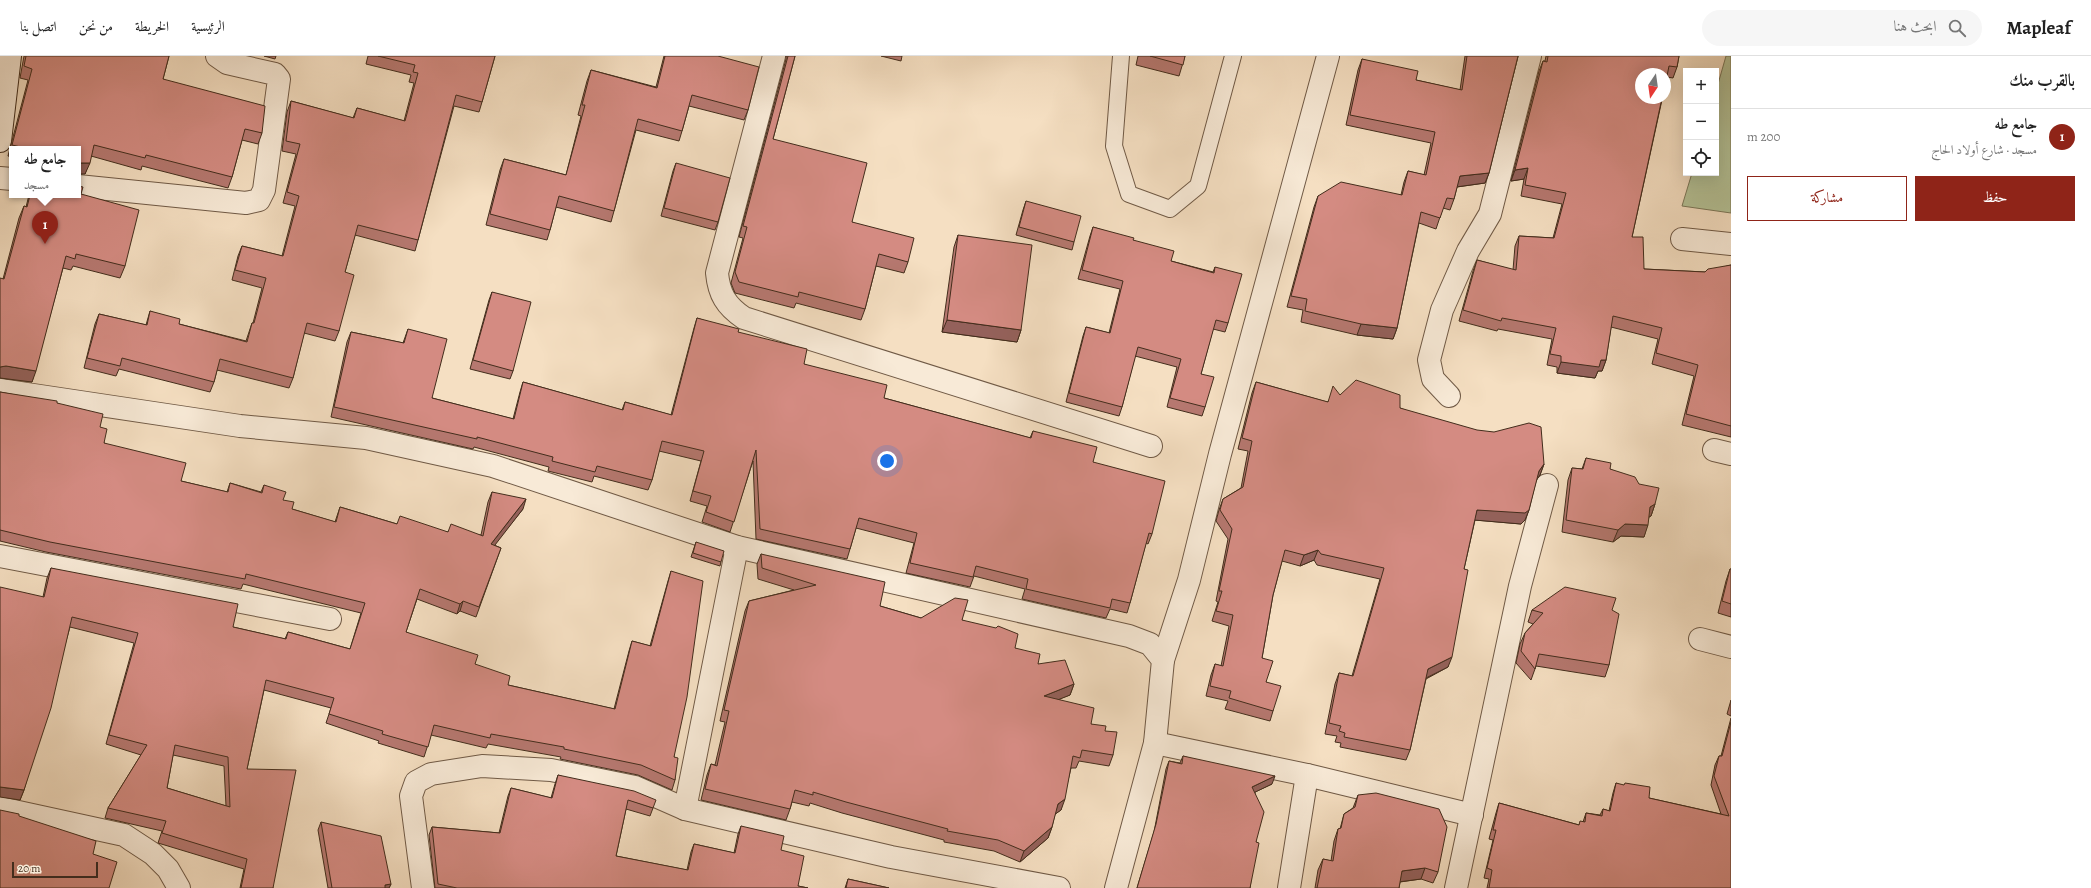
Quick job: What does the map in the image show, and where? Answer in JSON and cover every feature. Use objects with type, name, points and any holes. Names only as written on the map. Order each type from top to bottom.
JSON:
[{"type":"street","points":[[0,141],[10,56]]},
{"type":"street","points":[[81,186],[246,203],[259,200],[264,190],[279,79],[275,74],[270,72],[227,63],[217,56]]},
{"type":"street","points":[[774,56],[717,273],[718,287],[732,310],[744,318],[1151,446]]},
{"type":"street","points":[[1116,888],[1155,743],[1163,660],[1189,580],[1222,446],[1328,56]]},
{"type":"street","points":[[1450,396],[1433,379],[1429,360],[1442,310],[1468,251],[1490,214],[1530,56]]},
{"type":"street","points":[[1682,239],[1731,244]]},
{"type":"street","points":[[0,390],[240,426],[374,440],[493,466],[737,548],[1129,636],[1150,644],[1163,660]]},
{"type":"street","points":[[1456,888],[1520,586],[1546,484]]},
{"type":"street","points":[[685,809],[737,548]]},
{"type":"street","points":[[0,556],[330,619]]},
{"type":"street","points":[[1700,639],[1731,647]]},
{"type":"street","points":[[1155,743],[1307,775],[1472,815]]},
{"type":"street","points":[[423,888],[411,796],[416,782],[431,774],[482,766],[551,770],[635,787],[685,809],[891,857],[1059,888]]},
{"type":"street","points":[[1289,888],[1307,775]]},
{"type":"street","points":[[0,808],[124,835],[153,854],[168,869],[179,888]]},
{"type":"lane","points":[[1121,56],[1114,146],[1129,194],[1170,209],[1198,186],[1233,56]]},
{"type":"green space","points":[[1726,56],[1731,56],[1731,213],[1682,206],[1691,176],[1719,176],[1719,80]]},
{"type":"building","points":[[26,56],[169,56],[163,79],[265,106],[262,133],[245,129],[232,177],[146,155],[145,158],[94,145],[90,163],[81,163],[81,146],[12,145],[32,69],[24,66]]},
{"type":"building","points":[[378,56],[495,56],[482,102],[456,95],[418,240],[358,225],[345,272],[354,275],[339,331],[307,323],[293,378],[220,359],[214,382],[122,358],[120,366],[87,358],[99,314],[147,325],[150,311],[180,319],[179,324],[247,342],[252,323],[254,323],[266,278],[235,270],[242,246],[283,256],[299,196],[287,192],[300,144],[286,141],[291,101],[354,118],[357,108],[405,121],[418,73],[413,72],[415,65]]},
{"type":"building","points":[[665,56],[718,56],[759,67],[748,110],[692,95],[682,131],[638,119],[614,211],[559,196],[550,230],[490,214],[504,159],[566,175],[585,105],[582,105],[591,70],[657,88]]},
{"type":"building","points":[[788,56],[795,56],[773,139],[867,163],[852,222],[914,238],[908,262],[879,254],[865,309],[799,292],[798,297],[739,282],[735,272],[747,227],[743,226]]},
{"type":"building","points":[[1150,56],[1185,56],[1183,65]]},
{"type":"building","points":[[1467,56],[1518,56],[1489,173],[1460,176],[1454,199],[1447,198],[1440,218],[1421,212],[1397,328],[1361,324],[1305,311],[1307,299],[1291,296],[1318,196],[1341,182],[1402,195],[1408,171],[1426,175],[1435,132],[1350,115],[1362,59],[1418,71],[1416,80],[1462,90]]},
{"type":"building","points":[[1548,56],[1679,56],[1677,67],[1635,68],[1635,104],[1661,104],[1632,237],[1643,237],[1644,269],[1705,272],[1708,269],[1731,265],[1731,426],[1686,414],[1698,365],[1656,353],[1662,328],[1613,316],[1606,360],[1601,360],[1599,367],[1561,362],[1561,356],[1550,354],[1556,328],[1502,318],[1501,321],[1463,310],[1477,260],[1516,270],[1519,236],[1554,238],[1566,193],[1525,185],[1528,168],[1515,170],[1543,61],[1547,62]]},
{"type":"building","points":[[676,163],[730,178],[718,222],[664,208]]},
{"type":"building","points":[[81,194],[139,210],[125,266],[76,254],[75,259],[66,256],[36,371],[6,366],[0,367],[0,278],[4,279],[24,206],[27,207],[29,198],[81,198]]},
{"type":"building","points":[[1026,201],[1081,216],[1074,242],[1019,227]]},
{"type":"building","points":[[1093,227],[1174,251],[1171,261],[1214,273],[1215,267],[1242,274],[1228,323],[1216,320],[1201,374],[1214,377],[1205,407],[1170,398],[1181,359],[1138,347],[1122,407],[1069,393],[1086,327],[1110,333],[1123,281],[1082,270]]},
{"type":"building","points":[[958,235],[1032,245],[1021,330],[947,320]]},
{"type":"building","points":[[492,292],[531,302],[513,371],[473,360]]},
{"type":"building","points":[[697,318],[739,329],[738,332],[807,349],[804,364],[887,385],[884,398],[1031,438],[1033,431],[1097,447],[1093,462],[1165,481],[1152,534],[1149,533],[1130,603],[1112,599],[1110,608],[1026,589],[1028,579],[976,566],[973,577],[910,563],[917,533],[859,518],[850,549],[760,529],[756,450],[734,522],[706,512],[711,496],[693,491],[704,451],[662,441],[652,480],[597,466],[595,472],[552,461],[553,457],[477,437],[477,439],[334,407],[351,332],[404,343],[408,329],[447,339],[432,398],[514,419],[523,382],[623,410],[625,402],[672,415]]},
{"type":"building","points":[[1356,380],[1400,395],[1400,408],[1477,430],[1494,432],[1529,423],[1541,427],[1544,464],[1539,471],[1529,510],[1525,513],[1477,510],[1464,569],[1468,570],[1452,657],[1428,669],[1410,750],[1344,737],[1345,733],[1339,731],[1341,726],[1329,723],[1339,673],[1353,676],[1384,568],[1321,554],[1318,550],[1304,555],[1285,550],[1273,595],[1262,658],[1273,661],[1266,682],[1281,686],[1273,711],[1229,698],[1231,691],[1210,686],[1215,664],[1223,666],[1233,615],[1216,611],[1222,591],[1219,591],[1232,529],[1220,510],[1223,499],[1243,487],[1252,441],[1242,438],[1256,382],[1328,402],[1333,386],[1340,395]]},
{"type":"building","points":[[0,392],[57,401],[57,403],[103,414],[100,427],[107,429],[104,443],[186,463],[181,481],[228,492],[230,483],[262,493],[264,485],[286,492],[283,500],[294,502],[292,509],[336,522],[340,507],[397,524],[400,516],[448,532],[451,524],[483,536],[492,492],[526,499],[491,544],[501,548],[479,607],[463,601],[460,604],[420,589],[406,632],[478,655],[475,664],[510,676],[508,685],[615,709],[632,641],[651,646],[671,571],[703,581],[687,697],[674,757],[678,758],[675,780],[641,765],[564,749],[564,747],[491,734],[490,738],[434,725],[428,747],[382,734],[383,731],[329,714],[334,698],[266,680],[247,769],[296,770],[273,888],[241,888],[247,859],[162,833],[166,821],[108,808],[147,745],[109,735],[138,633],[72,617],[51,708],[24,790],[0,787],[0,587],[44,597],[51,568],[238,604],[233,627],[286,639],[288,632],[350,649],[365,603],[246,574],[245,579],[50,542],[0,530]],"holes":[[[175,745],[228,757],[230,807],[167,788]]]},
{"type":"building","points":[[1586,458],[1611,463],[1610,469],[1635,477],[1639,484],[1659,488],[1655,504],[1650,507],[1648,525],[1625,524],[1618,530],[1566,520],[1572,468],[1583,469]]},
{"type":"building","points":[[696,542],[724,551],[721,562],[693,553]]},
{"type":"building","points":[[761,554],[885,582],[880,606],[921,618],[955,598],[968,600],[962,620],[996,628],[998,626],[1018,634],[1015,648],[1040,654],[1038,664],[1065,660],[1074,684],[1044,696],[1094,708],[1091,724],[1106,726],[1105,731],[1117,732],[1113,755],[1082,750],[1080,758],[1073,756],[1065,799],[1058,804],[1052,827],[1024,851],[998,840],[947,831],[948,829],[813,792],[813,795],[795,790],[790,809],[705,789],[711,764],[717,766],[729,711],[724,710],[749,601],[816,585],[762,568]]},
{"type":"building","points":[[1731,569],[1731,604],[1722,601]]},
{"type":"building","points":[[1565,587],[1616,598],[1612,610],[1619,614],[1609,665],[1539,654],[1535,669],[1521,651],[1525,633],[1543,613],[1532,610]]},
{"type":"building","points":[[1731,722],[1731,888],[1489,888],[1492,870],[1487,868],[1496,830],[1493,830],[1499,803],[1579,825],[1580,821],[1585,822],[1586,813],[1602,816],[1603,809],[1610,811],[1616,783],[1624,785],[1625,783],[1650,787],[1649,798],[1729,816],[1714,776],[1719,756],[1722,756]]},
{"type":"building","points":[[1183,756],[1275,776],[1252,787],[1264,812],[1256,842],[1259,843],[1250,888],[1137,888],[1156,824],[1169,761],[1182,764]]},
{"type":"building","points":[[558,775],[634,791],[656,800],[653,808],[628,800],[616,856],[688,870],[694,844],[735,853],[741,826],[784,836],[781,850],[804,856],[798,886],[808,888],[457,888],[438,884],[432,827],[500,833],[511,788],[552,798]]},
{"type":"building","points":[[1376,793],[1439,809],[1447,827],[1438,872],[1425,868],[1402,871],[1399,888],[1317,888],[1323,859],[1333,861],[1338,829],[1341,828],[1344,814],[1355,807],[1358,795]]},
{"type":"building","points":[[0,810],[19,814],[19,816],[96,841],[93,854],[117,862],[109,888],[0,888]]},
{"type":"building","points":[[321,822],[381,836],[391,884],[385,885],[385,888],[332,888]]},
{"type":"building","points":[[848,879],[889,888],[846,888]]},
{"type":"place","name":"جامع طه","points":[[45,244]]}]
